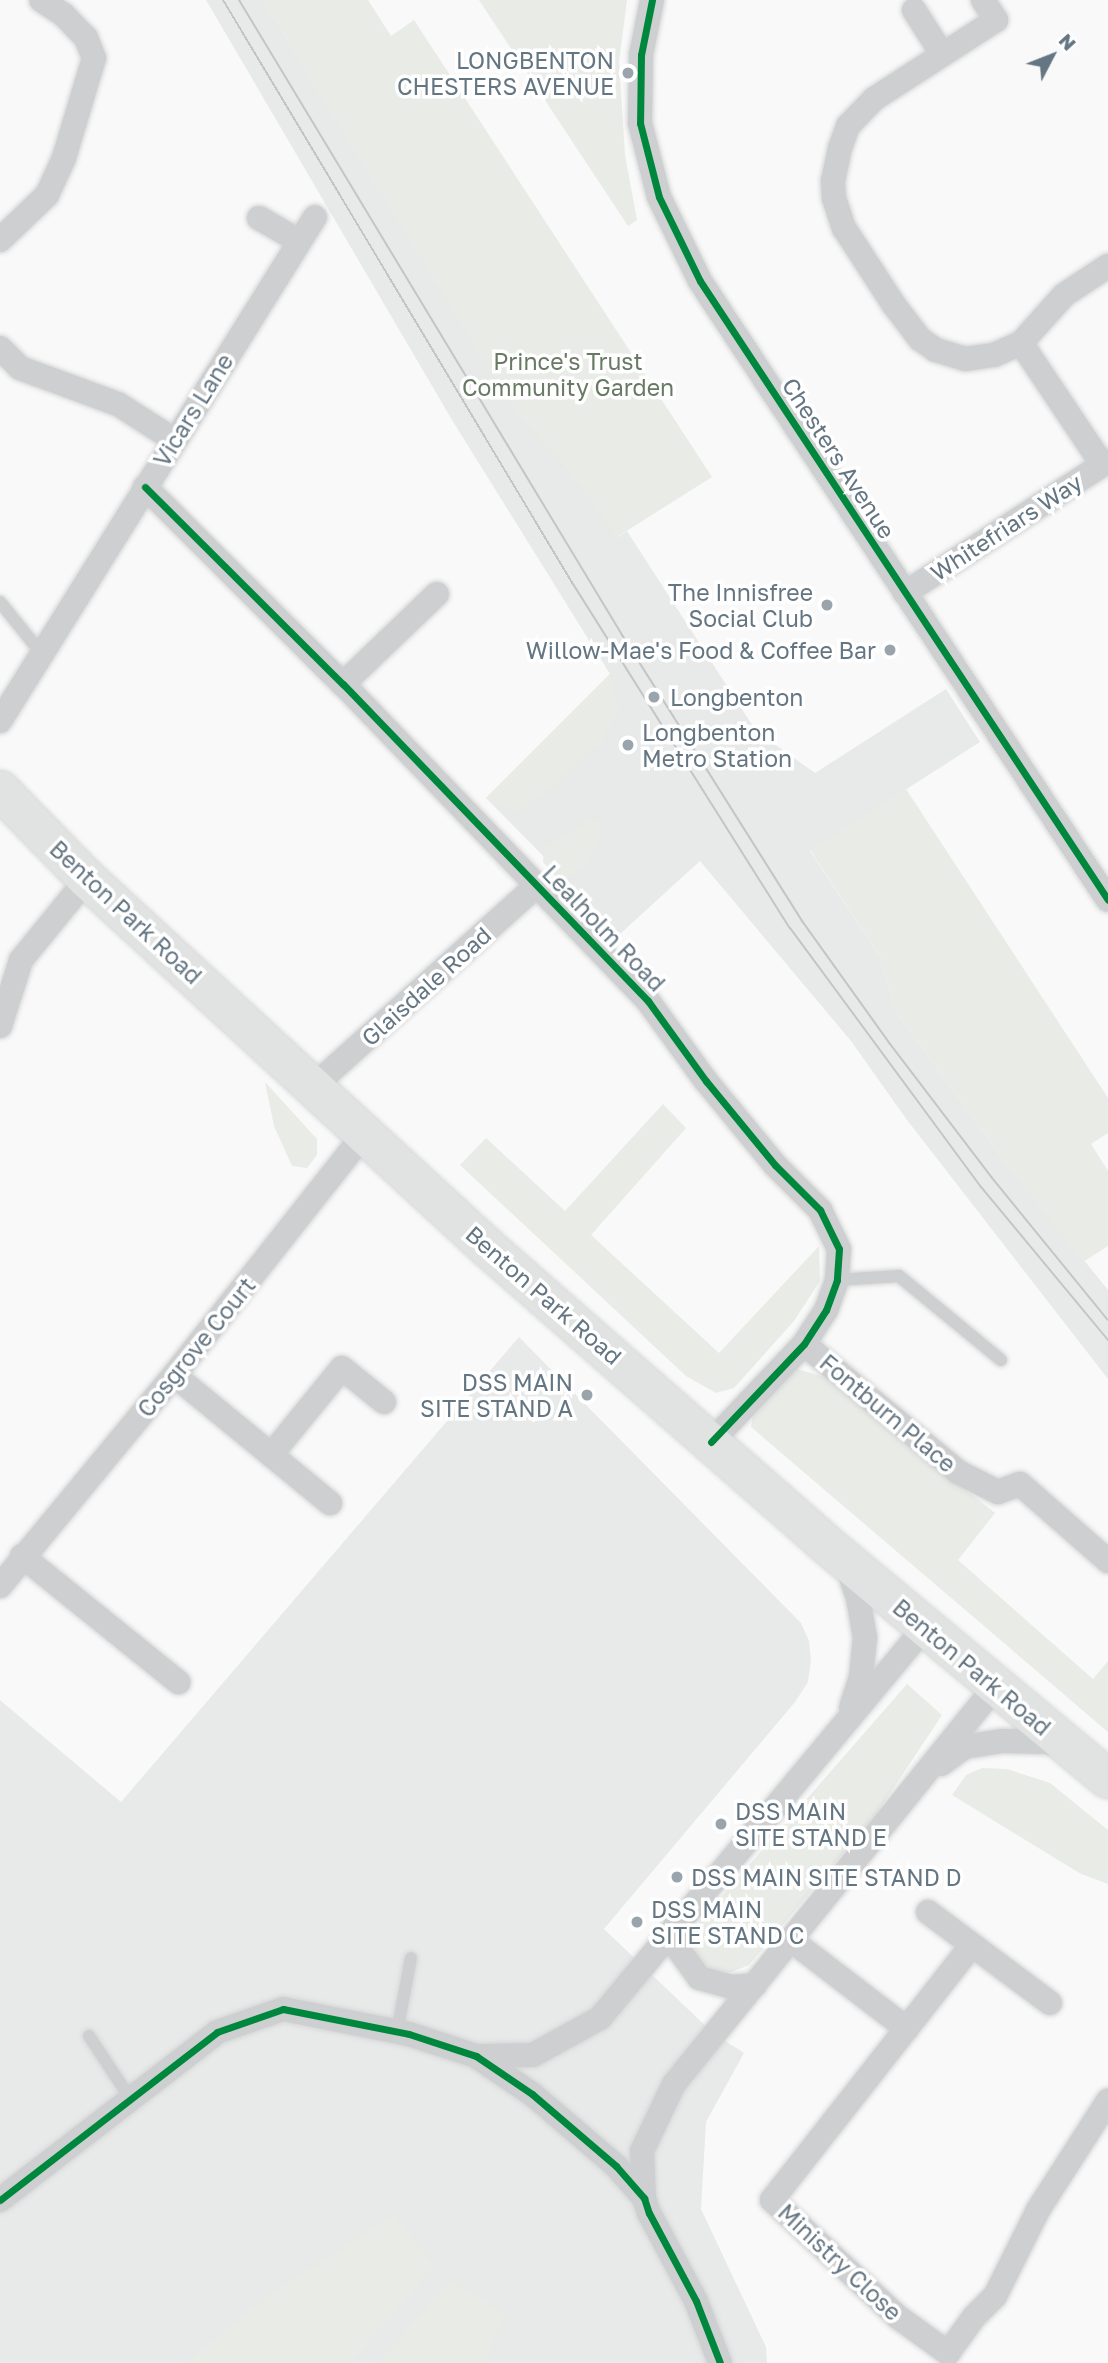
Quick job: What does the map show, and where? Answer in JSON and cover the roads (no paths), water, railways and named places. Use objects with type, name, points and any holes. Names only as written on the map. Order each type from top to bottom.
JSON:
[{"type":"main road","name":"Benton Park Road","points":[[0,790],[87,879],[488,1248],[845,1560],[1108,1779]]},
{"type":"street","points":[[0,240],[47,195],[64,158],[94,58],[86,38],[64,15],[41,0]]},
{"type":"street","name":"Chesters Avenue","points":[[652,0],[641,55],[640,123],[659,197],[700,281],[1108,901]]},
{"type":"street","points":[[983,0],[996,20],[874,99],[848,126],[833,181],[838,214],[904,320],[936,350],[965,359],[1007,351],[1021,343],[1064,295],[1108,266]]},
{"type":"street","points":[[914,10],[943,54]]},
{"type":"street","name":"Vicars Lane","points":[[0,721],[315,217]]},
{"type":"street","points":[[260,218],[299,242]]},
{"type":"street","points":[[1021,343],[1105,463]]},
{"type":"street","points":[[0,348],[20,368],[118,404],[174,440]]},
{"type":"street","name":"Whitefriars Way","points":[[905,593],[1105,463]]},
{"type":"street","name":"Lealholm Road","points":[[145,486],[343,684],[648,1001],[706,1081],[775,1165],[820,1210],[839,1249],[837,1280],[826,1310],[804,1344],[711,1442]]},
{"type":"street","points":[[343,684],[437,594]]},
{"type":"street","points":[[0,1026],[21,960],[87,879]]},
{"type":"street","name":"Glaisdale Road","points":[[314,1086],[537,885]]},
{"type":"street","name":"Cosgrove Court","points":[[0,1586],[22,1556],[174,1376],[365,1133]]},
{"type":"street","name":"Fontburn Place","points":[[804,1344],[886,1409],[958,1472],[999,1492],[1020,1484],[1108,1561]]},
{"type":"street","points":[[271,1455],[342,1368],[384,1402]]},
{"type":"street","points":[[174,1376],[330,1503]]},
{"type":"street","points":[[22,1556],[177,1682]]},
{"type":"street","points":[[845,1560],[858,1598],[865,1637],[861,1676],[847,1718]]},
{"type":"street","points":[[476,2056],[533,2055],[600,2018],[925,1627]]},
{"type":"street","points":[[720,2363],[696,2301],[649,2213],[644,2198],[642,2151],[674,2084],[995,1687]]},
{"type":"street","points":[[922,1777],[964,1747],[1003,1741],[1048,1742],[1079,1755]]},
{"type":"street","points":[[929,1912],[1050,2003]]},
{"type":"street","points":[[676,1926],[680,1950],[699,1978],[732,1987],[755,1984]]},
{"type":"street","points":[[791,1940],[907,2029]]},
{"type":"street","name":"Ministry Close","points":[[972,1945],[772,2200],[898,2317],[955,2358],[974,2317],[995,2296],[1038,2210],[1108,2101]]},
{"type":"street","points":[[0,2200],[217,2032],[283,2010],[397,2032],[476,2056],[532,2094],[588,2141],[616,2166],[644,2198]]},
{"type":"lane","points":[[0,603],[41,653]]},
{"type":"lane","points":[[837,1280],[899,1276],[1001,1360]]},
{"type":"lane","points":[[397,2032],[411,1958]]},
{"type":"lane","points":[[89,2036],[130,2098]]},
{"type":"tram line","points":[[223,0],[573,584],[790,928],[981,1187],[1108,1340]]},
{"type":"tram line","points":[[239,0],[622,635],[802,921],[890,1044],[992,1178],[1108,1320]]},
{"type":"place","name":"LONGBENTON CHESTERS AVENUE","points":[[628,73]]},
{"type":"place","name":"The Innisfree Social Club","points":[[827,605]]},
{"type":"place","name":"Willow-Mae's Food & Coffee Bar","points":[[890,650]]},
{"type":"place","name":"Longbenton","points":[[654,697]]},
{"type":"place","name":"Longbenton Metro Station","points":[[628,745]]},
{"type":"place","name":"DSS MAIN SITE STAND A","points":[[587,1395]]},
{"type":"place","name":"DSS MAIN SITE STAND E","points":[[721,1824]]},
{"type":"place","name":"DSS MAIN SITE STAND D","points":[[677,1877]]},
{"type":"place","name":"DSS MAIN SITE STAND C","points":[[637,1922]]},
{"type":"park label","name":"Prince's Trust Community Garden","points":[[568,374]]}]
